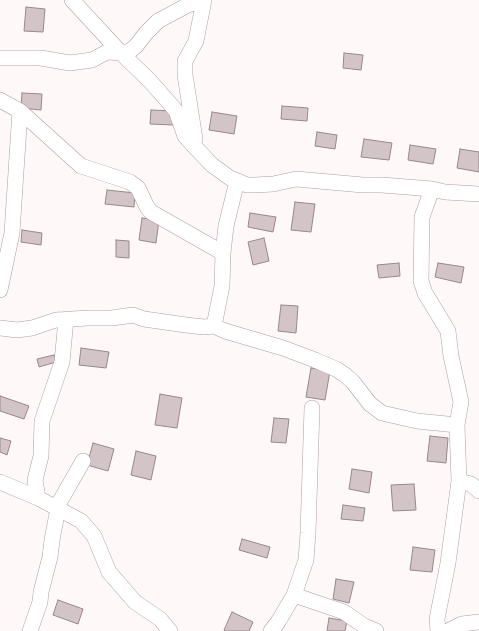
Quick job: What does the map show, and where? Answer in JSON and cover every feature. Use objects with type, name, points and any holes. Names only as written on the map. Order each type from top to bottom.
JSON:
[{"type":"street","points":[[72,0],[172,106],[176,111],[185,136],[193,145],[218,170],[237,181],[255,186],[296,179],[364,186],[382,185],[432,188],[445,192],[479,194]]},
{"type":"street","points":[[0,58],[41,58],[70,63],[92,60],[107,52],[121,53],[130,51],[158,21],[188,5],[203,0],[196,41],[185,61],[185,75],[196,139],[193,145]]},
{"type":"street","points":[[0,100],[20,111],[81,166],[130,182],[138,188],[147,207],[152,212],[223,253]]},
{"type":"street","points":[[0,290],[12,232],[20,111]]},
{"type":"street","points":[[214,326],[222,286],[226,226],[237,181]]},
{"type":"street","points":[[432,188],[422,217],[421,281],[424,293],[449,335],[451,356],[461,402],[458,425],[458,481],[448,563],[437,619],[438,631]]},
{"type":"street","points":[[0,328],[11,330],[23,329],[56,320],[88,318],[104,319],[133,315],[144,320],[204,327],[214,326],[225,331],[283,348],[336,369],[346,375],[370,404],[382,413],[417,421],[458,425]]},
{"type":"street","points":[[38,498],[35,480],[41,456],[42,421],[62,362],[66,319]]},
{"type":"street","points":[[271,631],[294,595],[306,560],[312,408]]},
{"type":"street","points":[[30,631],[40,602],[50,557],[57,508],[83,461]]},
{"type":"street","points":[[458,481],[471,484],[479,490]]},
{"type":"street","points":[[0,482],[38,498],[83,523],[94,536],[109,572],[135,602],[160,619],[170,631]]},
{"type":"street","points":[[294,595],[344,612],[364,626],[376,631]]},
{"type":"street","points":[[448,631],[462,624],[479,622]]},
{"type":"building","points":[[26,7],[45,9],[43,32],[24,31]]},
{"type":"building","points":[[344,53],[363,55],[361,70],[343,68]]},
{"type":"building","points":[[22,93],[42,94],[41,110],[21,108]]},
{"type":"building","points":[[282,106],[308,108],[307,121],[281,119]]},
{"type":"building","points":[[151,110],[174,111],[173,125],[150,124]]},
{"type":"building","points":[[212,112],[237,116],[234,134],[209,130]]},
{"type":"building","points":[[317,132],[337,135],[335,149],[315,146]]},
{"type":"building","points":[[364,139],[392,143],[389,160],[361,157]]},
{"type":"building","points":[[410,145],[436,149],[433,164],[408,160]]},
{"type":"building","points":[[460,149],[479,152],[479,172],[457,168]]},
{"type":"building","points":[[107,190],[135,193],[134,207],[105,204]]},
{"type":"building","points":[[295,202],[315,204],[311,232],[291,230]]},
{"type":"building","points":[[250,213],[276,217],[273,232],[248,227]]},
{"type":"building","points":[[142,218],[159,220],[156,243],[139,240]]},
{"type":"building","points":[[22,230],[42,233],[41,245],[21,242]]},
{"type":"building","points":[[264,238],[269,261],[253,265],[248,242]]},
{"type":"building","points":[[116,240],[129,241],[129,258],[116,257]]},
{"type":"building","points":[[399,263],[400,276],[379,278],[377,265]]},
{"type":"building","points":[[438,263],[464,267],[461,283],[435,277]]},
{"type":"building","points":[[281,305],[298,306],[296,333],[278,331]]},
{"type":"building","points":[[81,348],[109,352],[106,368],[79,365]]},
{"type":"building","points":[[54,355],[56,362],[39,367],[37,359]]},
{"type":"building","points":[[311,368],[330,371],[325,400],[306,397]]},
{"type":"building","points":[[160,394],[182,398],[177,428],[155,425]]},
{"type":"building","points":[[0,396],[29,406],[24,419],[0,411]]},
{"type":"building","points":[[274,418],[289,419],[286,443],[271,442]]},
{"type":"building","points":[[430,436],[448,438],[446,463],[427,461]]},
{"type":"building","points":[[0,438],[11,441],[7,455],[0,452]]},
{"type":"building","points":[[93,443],[114,449],[108,471],[87,465]]},
{"type":"building","points":[[136,451],[156,456],[151,480],[131,475]]},
{"type":"building","points":[[352,469],[372,472],[369,493],[349,489]]},
{"type":"building","points":[[414,484],[416,510],[393,511],[391,485]]},
{"type":"building","points":[[343,505],[365,508],[363,521],[341,519]]},
{"type":"building","points":[[242,539],[270,547],[267,558],[239,550]]},
{"type":"building","points":[[413,547],[435,550],[432,572],[410,570]]},
{"type":"building","points":[[336,579],[354,582],[349,603],[333,599]]},
{"type":"building","points":[[58,600],[83,609],[78,624],[53,615]]},
{"type":"building","points":[[232,612],[253,622],[249,631],[224,630]]},
{"type":"building","points":[[329,618],[347,621],[345,631],[327,631]]}]
